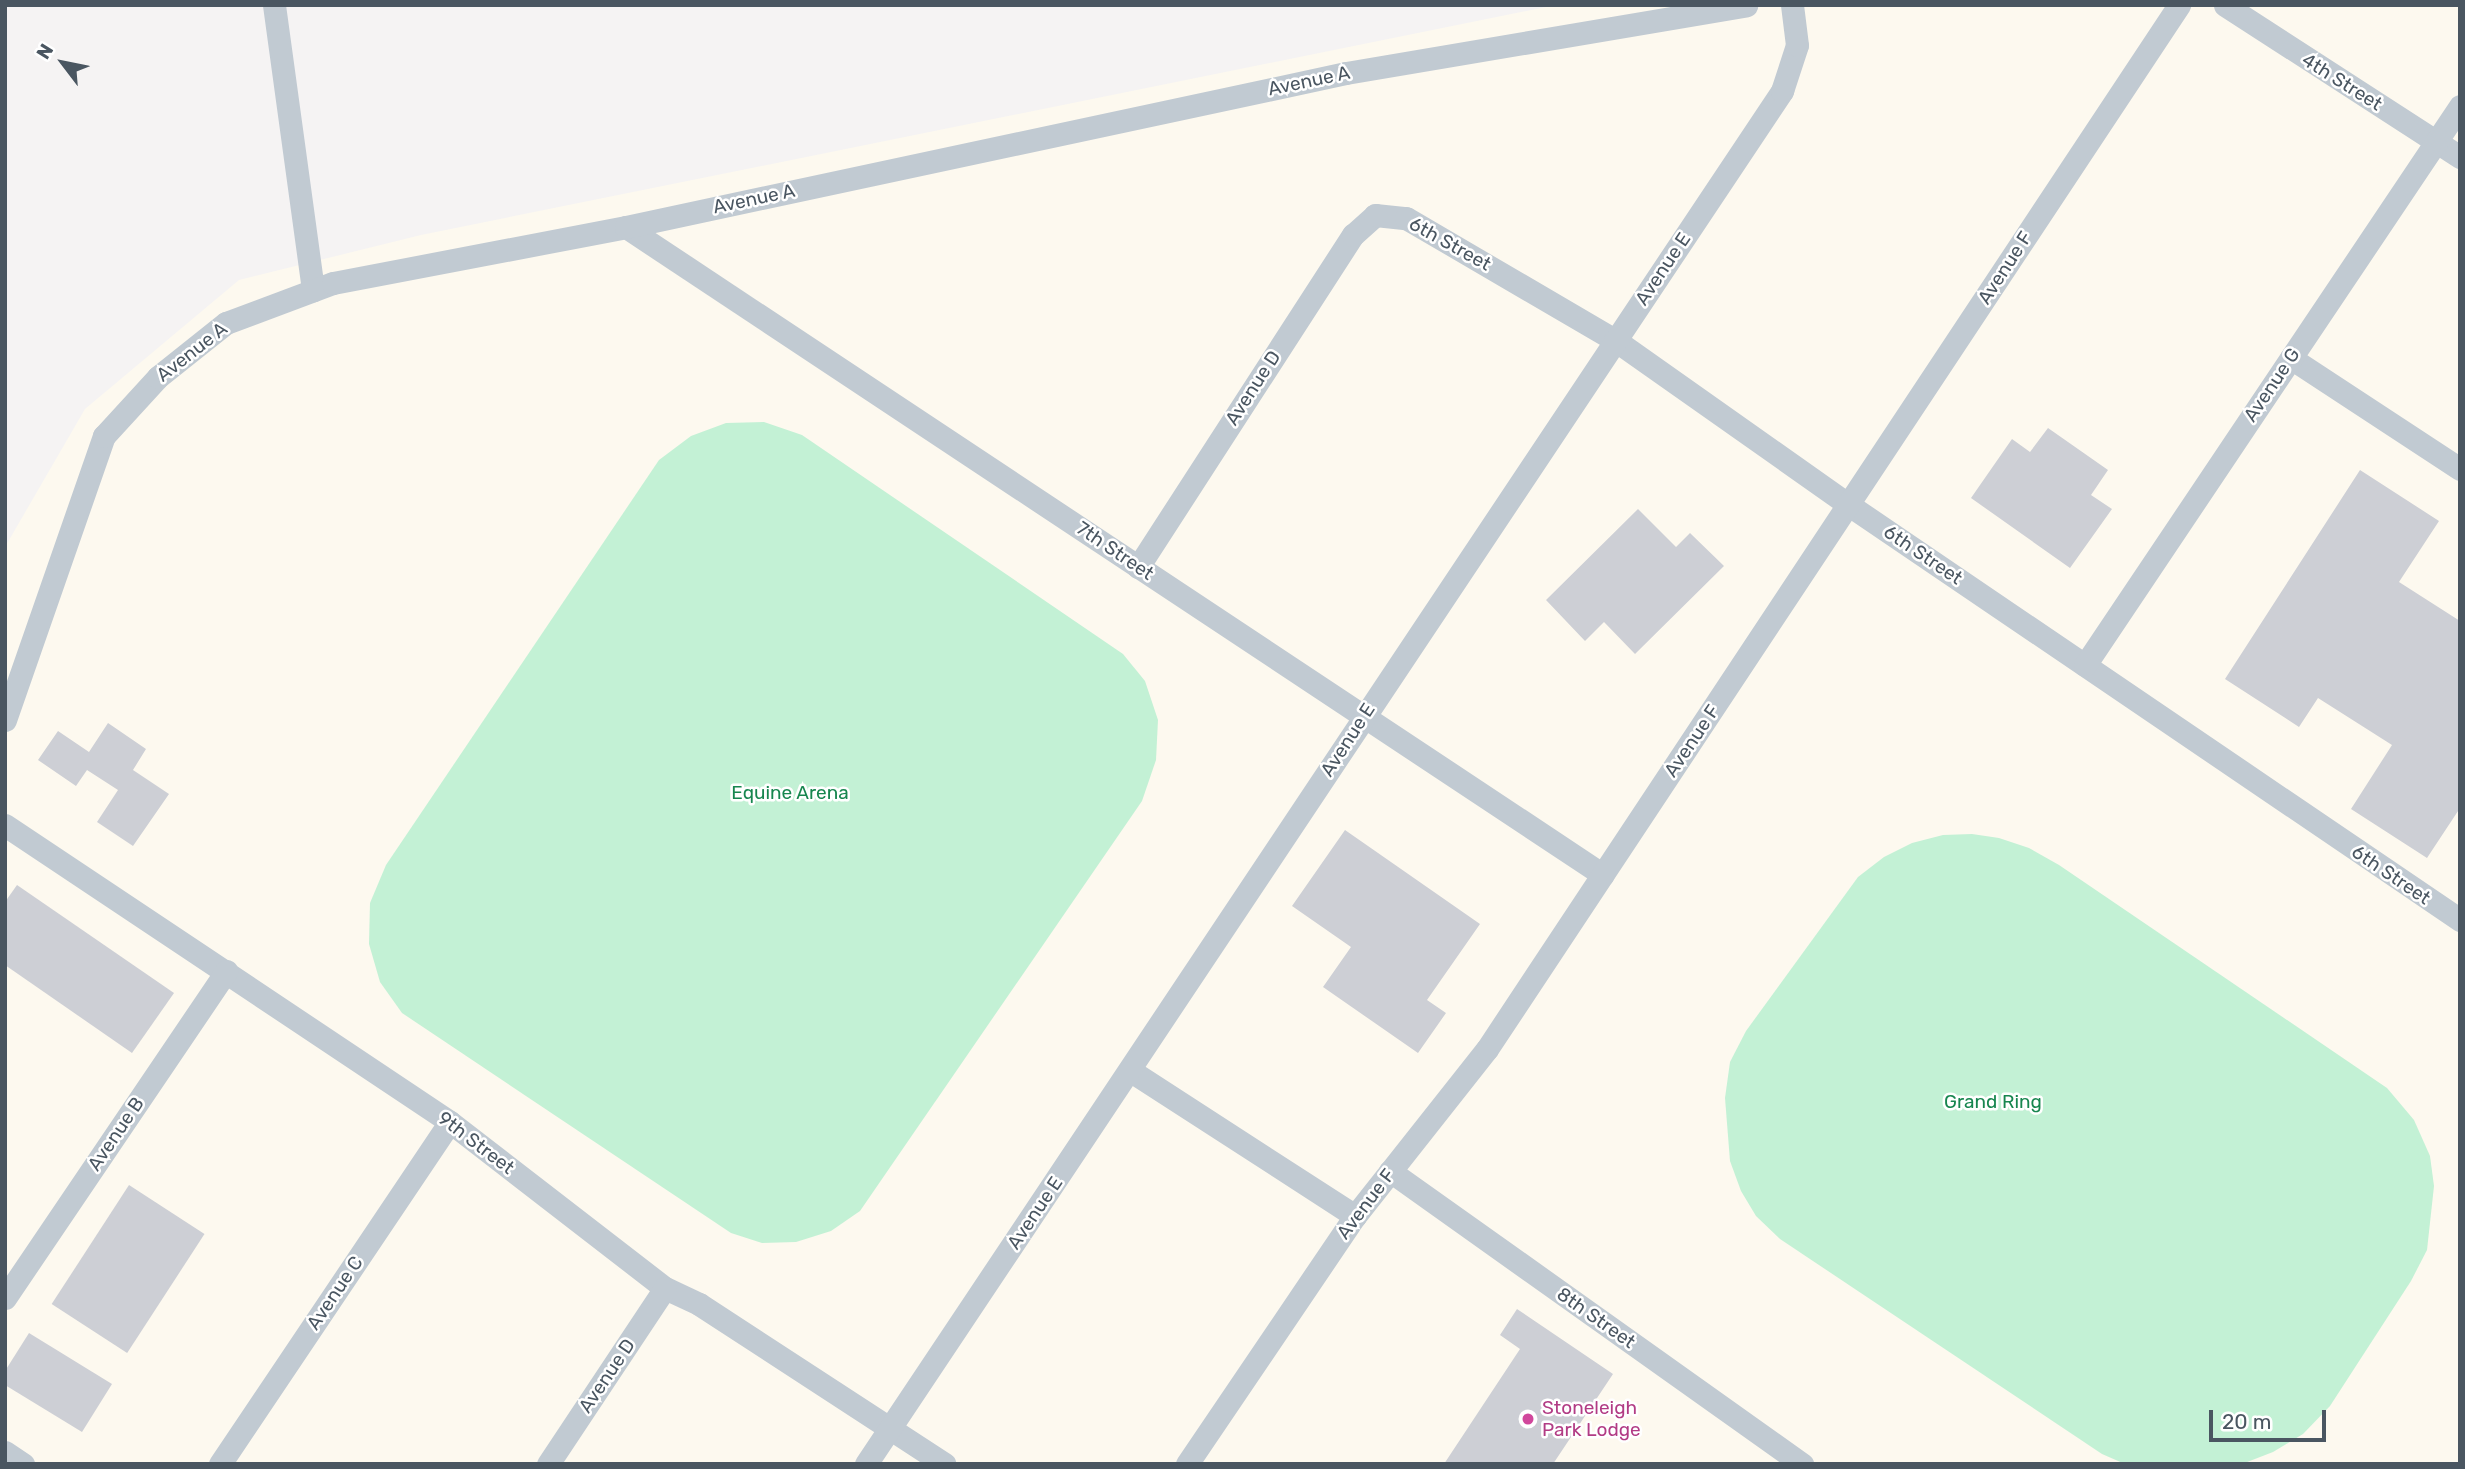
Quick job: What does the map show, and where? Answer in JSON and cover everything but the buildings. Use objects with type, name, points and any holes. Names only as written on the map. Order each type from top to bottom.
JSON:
[{"type":"lane","points":[[274,5],[313,290]]},
{"type":"lane","name":"Avenue A","points":[[5,720],[104,436],[158,377],[226,323],[333,283],[626,227],[1346,73],[1746,5]]},
{"type":"lane","name":"Avenue E","points":[[866,1464],[1131,1071],[1364,715],[1782,91],[1797,45],[1791,5]]},
{"type":"lane","name":"Avenue F","points":[[1186,1464],[1354,1216],[1488,1049],[2179,5]]},
{"type":"lane","name":"4th Street","points":[[2224,5],[2460,157]]},
{"type":"lane","name":"Avenue G","points":[[2085,665],[2460,106]]},
{"type":"lane","name":"6th Street","points":[[1375,215],[1406,218],[1615,340],[1849,505],[2460,920]]},
{"type":"lane","name":"Avenue D","points":[[1138,567],[1353,235],[1375,215]]},
{"type":"lane","name":"7th Street","points":[[626,227],[1603,875]]},
{"type":"lane","points":[[2291,358],[2460,470]]},
{"type":"lane","name":"9th Street","points":[[5,825],[450,1122],[665,1289],[699,1304],[944,1464]]},
{"type":"lane","name":"Avenue B","points":[[5,1298],[226,971]]},
{"type":"lane","points":[[1131,1071],[1354,1216]]},
{"type":"lane","name":"Avenue C","points":[[220,1464],[450,1122]]},
{"type":"lane","name":"8th Street","points":[[1390,1171],[1802,1464]]},
{"type":"lane","name":"Avenue D","points":[[548,1464],[665,1289]]},
{"type":"lane","points":[[5,1452],[23,1464]]},
{"type":"shaded area","points":[[1556,5],[2460,5],[2460,1464],[5,1464],[5,547],[85,409],[239,280],[421,235]]},
{"type":"green space","name":"Equine Arena","points":[[764,422],[802,435],[1123,654],[1145,681],[1158,720],[1156,760],[1142,801],[860,1211],[831,1231],[796,1242],[762,1243],[731,1233],[402,1013],[380,982],[369,944],[370,903],[386,865],[659,460],[691,436],[726,423]]},
{"type":"green space","name":"Grand Ring","points":[[1972,834],[1999,838],[2029,848],[2059,865],[2387,1088],[2414,1120],[2430,1156],[2434,1186],[2427,1250],[2411,1281],[2330,1406],[2303,1434],[2273,1452],[2242,1464],[2125,1464],[2102,1454],[1780,1239],[1756,1216],[1741,1191],[1730,1161],[1725,1098],[1730,1062],[1746,1031],[1858,877],[1884,857],[1912,843],[1943,835]]},
{"type":"place","name":"Stoneleigh Park Lodge","points":[[1528,1419]]}]
